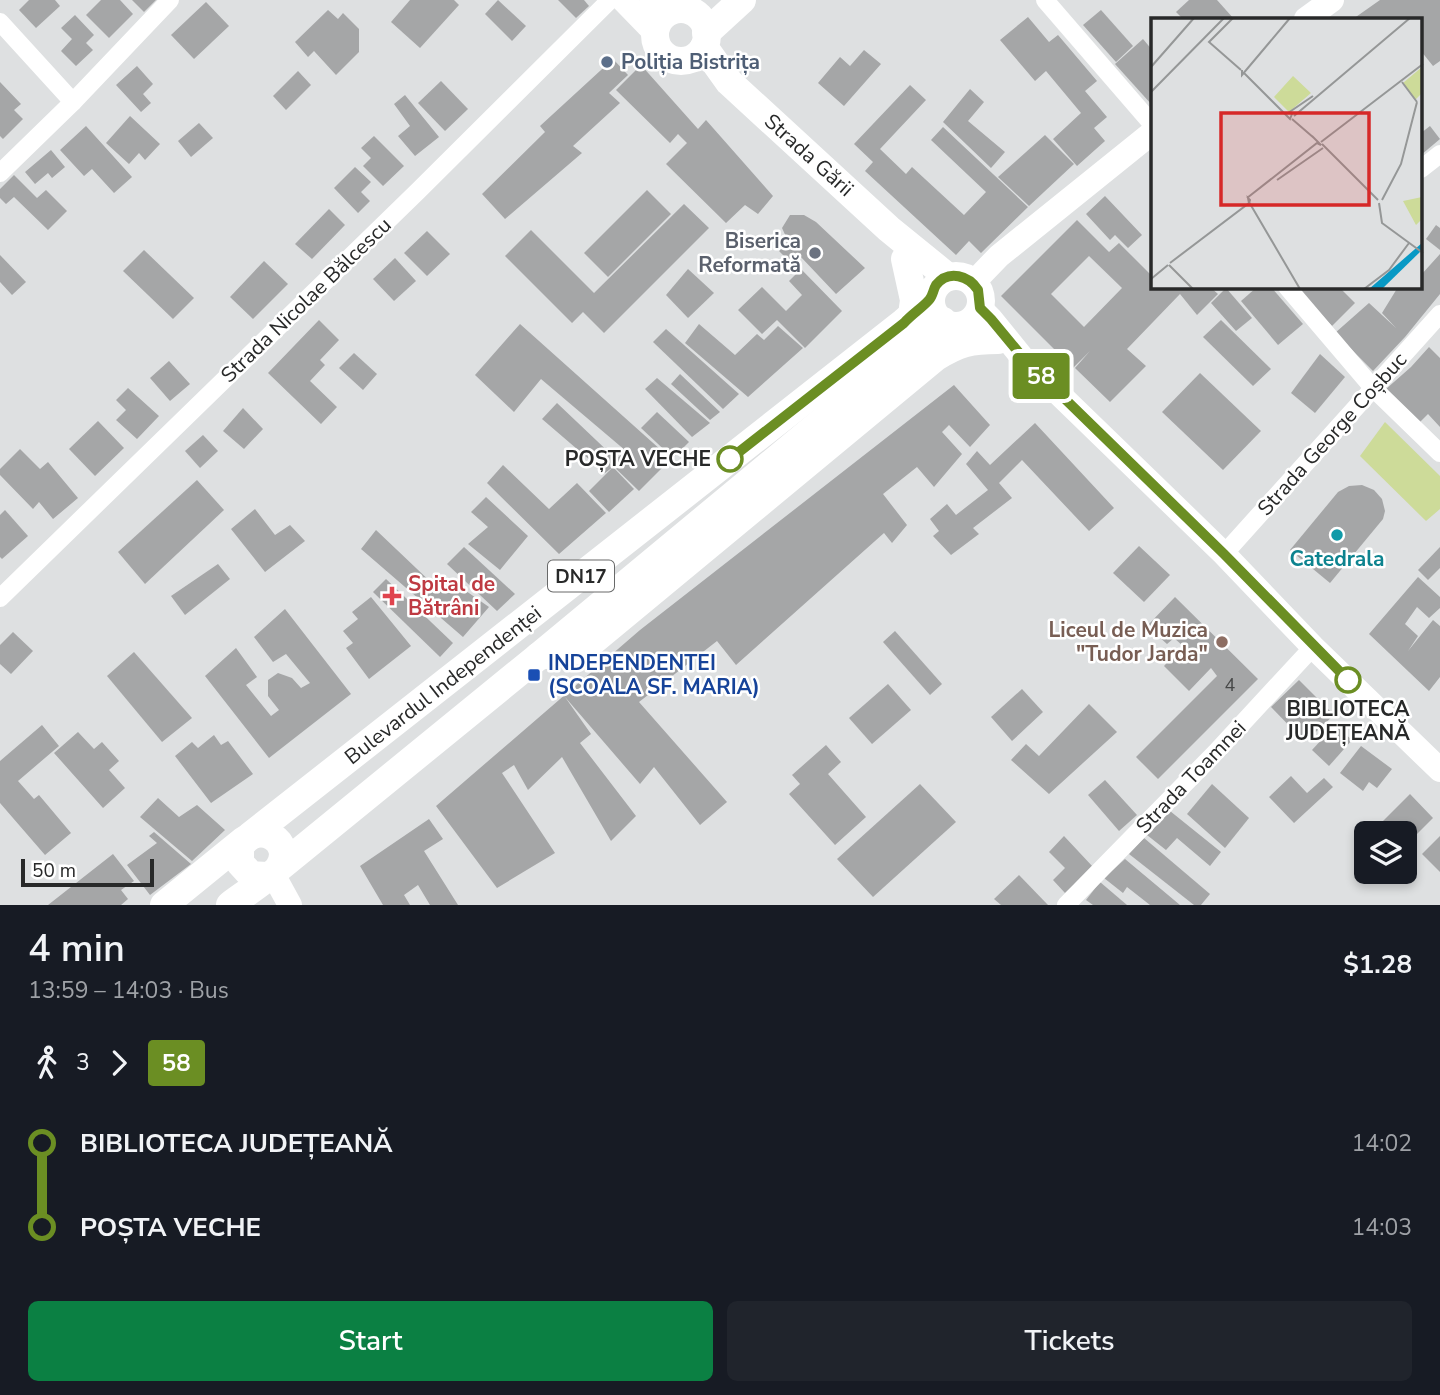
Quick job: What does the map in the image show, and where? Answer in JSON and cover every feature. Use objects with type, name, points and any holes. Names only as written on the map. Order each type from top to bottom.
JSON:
[{"type":"main road","points":[[623,0],[668,8],[700,18],[701,46]]},
{"type":"main road","points":[[668,8],[655,40],[663,54],[677,61],[701,46],[742,0]]},
{"type":"main road","points":[[1307,18],[1332,0]]},
{"type":"main road","name":"Strada Gării","points":[[701,46],[729,82],[889,229],[948,302]]},
{"type":"main road","points":[[1151,134],[999,256],[948,302],[1007,345],[1224,554],[1313,647],[1440,770]]},
{"type":"main road","name":"Strada Gării","points":[[889,229],[905,259],[912,287],[948,302]]},
{"type":"main road","name":"Bulevardul Independenței","points":[[230,905],[273,873],[538,656],[948,302]]},
{"type":"main road","name":"Bulevardul Independenței","points":[[164,905],[883,340],[948,302]]},
{"type":"main road","points":[[538,656],[582,650],[936,357],[958,344],[976,340],[1007,345]]},
{"type":"main road","points":[[247,838],[238,856],[244,870],[259,877],[273,873],[290,905]]},
{"type":"street","points":[[0,173],[73,102],[170,0]]},
{"type":"street","name":"Strada Nicolae Bălcescu","points":[[0,598],[398,211],[610,0]]},
{"type":"street","points":[[1045,0],[1151,123]]},
{"type":"street","points":[[0,22],[73,102]]},
{"type":"street","points":[[1422,168],[1440,154]]},
{"type":"street","points":[[1289,289],[1373,388],[1440,453]]},
{"type":"street","name":"Strada George Coșbuc","points":[[1224,554],[1440,314]]},
{"type":"street","name":"Strada Toamnei","points":[[1066,905],[1216,753],[1313,647]]},
{"type":"green space","points":[[1385,422],[1440,476],[1440,509],[1426,521],[1360,456]]},
{"type":"building","points":[[29,0],[55,0],[60,6],[36,28],[19,10]]},
{"type":"building","points":[[101,0],[120,0],[133,14],[109,38],[86,15]]},
{"type":"building","points":[[132,0],[156,0],[144,12]]},
{"type":"building","points":[[410,0],[454,0],[459,5],[420,48],[391,22]]},
{"type":"building","points":[[498,0],[526,26],[512,41],[485,14]]},
{"type":"building","points":[[558,0],[584,0],[589,6],[576,18]]},
{"type":"building","points":[[1189,0],[1217,0],[1233,18],[1182,18],[1176,12]]},
{"type":"building","points":[[1380,0],[1440,0],[1440,61],[1433,66],[1422,52],[1422,18],[1354,18]]},
{"type":"building","points":[[206,2],[229,26],[194,59],[171,35]]},
{"type":"building","points":[[328,10],[338,19],[343,13],[359,29],[359,52],[336,75],[314,51],[308,57],[295,42]]},
{"type":"building","points":[[1101,10],[1133,46],[1116,62],[1083,25]]},
{"type":"building","points":[[75,15],[94,35],[86,43],[93,50],[76,66],[61,51],[72,39],[61,28]]},
{"type":"building","points":[[1028,17],[1049,42],[1058,35],[1097,81],[1085,91],[1107,117],[1094,128],[1105,141],[1077,166],[1053,139],[1081,113],[1046,71],[1035,81],[1000,40]]},
{"type":"building","points":[[1143,39],[1151,49],[1151,104],[1115,64]]},
{"type":"building","points":[[864,50],[881,64],[844,106],[818,83],[840,57],[850,66]]},
{"type":"building","points":[[613,59],[628,75],[609,93],[620,103],[573,146],[582,153],[505,219],[482,194],[545,132],[540,126]]},
{"type":"building","points":[[641,65],[698,129],[706,120],[773,196],[758,214],[745,205],[726,223],[666,164],[687,143],[678,134],[670,143],[616,90]]},
{"type":"building","points":[[137,66],[153,84],[143,94],[151,103],[141,112],[116,85]]},
{"type":"building","points":[[298,71],[311,85],[286,110],[273,96]]},
{"type":"building","points":[[441,81],[468,109],[445,131],[418,103]]},
{"type":"building","points":[[0,82],[21,104],[14,110],[23,119],[3,139],[0,136]]},
{"type":"building","points":[[910,85],[926,100],[880,149],[906,174],[912,167],[964,215],[986,192],[931,140],[943,127],[1028,207],[981,253],[969,241],[956,255],[865,171],[873,162],[854,144]]},
{"type":"building","points":[[970,89],[984,102],[968,121],[1005,152],[991,168],[943,122]]},
{"type":"building","points":[[405,95],[439,137],[415,156],[398,136],[410,126],[394,104]]},
{"type":"building","points":[[130,116],[160,144],[145,160],[139,153],[129,164],[106,143]]},
{"type":"building","points":[[199,123],[213,138],[191,157],[178,141]]},
{"type":"building","points":[[86,126],[132,177],[114,193],[92,169],[84,176],[60,150]]},
{"type":"building","points":[[1430,126],[1440,139],[1422,154],[1422,132]]},
{"type":"building","points":[[1045,135],[1074,164],[1029,206],[998,177]]},
{"type":"building","points":[[374,136],[404,166],[383,186],[363,166],[371,158],[361,148]]},
{"type":"building","points":[[51,150],[65,167],[52,178],[48,173],[35,184],[25,172]]},
{"type":"building","points":[[355,167],[371,182],[361,192],[370,201],[358,213],[334,188]]},
{"type":"building","points":[[14,175],[37,198],[46,190],[67,211],[48,230],[14,197],[6,204],[0,198],[0,189]]},
{"type":"building","points":[[647,190],[671,214],[608,277],[584,253]]},
{"type":"building","points":[[1105,196],[1142,235],[1128,248],[1115,235],[1110,240],[1086,214]]},
{"type":"building","points":[[684,204],[709,228],[604,333],[583,312],[572,323],[505,256],[531,230],[594,293]]},
{"type":"building","points":[[329,209],[345,225],[312,259],[295,244]]},
{"type":"building","name":"Biserica Reformată","points":[[790,215],[804,215],[816,222],[865,268],[836,294],[800,256],[792,264],[779,251],[788,241],[782,228]]},
{"type":"building","points":[[1077,220],[1109,252],[1119,243],[1151,275],[1151,289],[1212,289],[1218,294],[1197,315],[1180,294],[1127,349],[1146,366],[1110,402],[1075,368],[1090,351],[1073,368],[1001,296]],"holes":[[[1089,256],[1122,288],[1084,327],[1051,294]]]},
{"type":"building","points":[[1436,225],[1440,228],[1440,250],[1426,239]]},
{"type":"building","points":[[427,231],[450,254],[427,276],[404,253]]},
{"type":"building","points":[[144,250],[194,298],[173,319],[123,271]]},
{"type":"building","points":[[1440,254],[1440,294],[1373,371],[1335,333],[1369,303],[1396,328],[1382,313],[1397,289],[1422,289],[1422,274]]},
{"type":"building","points":[[0,255],[26,282],[12,295],[0,282]]},
{"type":"building","points":[[395,258],[416,281],[394,301],[373,279]]},
{"type":"building","points":[[264,261],[288,284],[253,319],[230,297]]},
{"type":"building","points":[[688,269],[714,293],[688,318],[666,295]]},
{"type":"building","points":[[801,269],[842,311],[805,348],[777,320],[762,334],[738,310],[762,287],[786,311],[802,295],[789,281]]},
{"type":"building","points":[[1227,289],[1252,318],[1236,331],[1211,303]]},
{"type":"building","points":[[1255,289],[1273,289],[1303,324],[1278,345],[1241,301]]},
{"type":"building","points":[[1297,289],[1341,289],[1355,303],[1332,326]]},
{"type":"building","points":[[319,320],[339,340],[320,360],[325,365],[310,381],[337,407],[321,424],[268,373]]},
{"type":"building","points":[[1221,320],[1271,369],[1253,386],[1203,337]]},
{"type":"building","points":[[520,324],[671,459],[639,491],[609,462],[613,467],[605,473],[542,419],[557,403],[616,459],[626,451],[541,379],[514,412],[475,375]]},
{"type":"building","points":[[699,324],[735,355],[757,334],[764,340],[778,326],[803,348],[748,397],[685,343]]},
{"type":"building","points":[[666,329],[739,394],[723,409],[653,342]]},
{"type":"building","points":[[1429,347],[1440,358],[1440,427],[1428,414],[1420,422],[1386,389]]},
{"type":"building","points":[[354,353],[377,374],[363,390],[339,368]]},
{"type":"building","points":[[1320,354],[1345,377],[1315,413],[1291,393]]},
{"type":"building","points":[[169,361],[190,384],[170,401],[150,378]]},
{"type":"building","points":[[1200,373],[1261,431],[1223,470],[1162,412]]},
{"type":"building","points":[[680,374],[720,412],[710,420],[671,384]]},
{"type":"building","points":[[657,378],[710,423],[692,437],[645,389]]},
{"type":"building","points":[[954,385],[990,425],[970,447],[949,425],[942,432],[962,454],[934,487],[917,467],[883,494],[907,525],[892,543],[884,533],[736,665],[717,641],[639,702],[727,802],[700,825],[654,767],[640,784],[565,697],[591,734],[580,743],[636,816],[611,841],[562,757],[528,790],[514,765],[502,773],[555,853],[497,888],[436,806],[640,630]]},
{"type":"building","points":[[128,388],[159,416],[137,439],[116,420],[126,410],[116,400]]},
{"type":"building","points":[[243,408],[263,429],[244,449],[223,431]]},
{"type":"building","points":[[657,412],[689,442],[673,458],[641,428]]},
{"type":"building","points":[[98,421],[124,448],[95,476],[69,449]]},
{"type":"building","points":[[1035,423],[1114,508],[1089,531],[1022,460],[999,483],[1012,498],[973,528],[979,534],[951,555],[933,536],[939,531],[930,519],[947,504],[956,515],[988,490],[966,464],[977,451],[990,465]]},
{"type":"building","points":[[203,435],[218,451],[200,468],[185,451]]},
{"type":"building","points":[[20,449],[40,469],[48,462],[78,498],[53,519],[39,502],[33,509],[0,475],[0,469]]},
{"type":"building","points":[[503,465],[549,509],[577,483],[606,513],[559,554],[487,483]]},
{"type":"building","points":[[613,467],[634,489],[609,512],[589,491]]},
{"type":"building","points":[[197,480],[224,510],[145,584],[118,552]]},
{"type":"building","name":"Catedrala","points":[[1362,485],[1374,490],[1382,499],[1385,511],[1383,519],[1330,583],[1290,550],[1338,492],[1349,486]]},
{"type":"building","points":[[486,497],[528,536],[500,570],[468,544],[488,527],[471,512]]},
{"type":"building","points":[[255,509],[275,535],[290,525],[305,541],[265,572],[231,529]]},
{"type":"building","points":[[5,510],[28,536],[2,559],[0,515]]},
{"type":"building","points":[[376,530],[436,587],[446,577],[489,607],[463,637],[361,549]]},
{"type":"building","points":[[1139,546],[1170,575],[1144,602],[1113,573]]},
{"type":"building","points":[[464,547],[515,594],[497,611],[447,564]]},
{"type":"building","points":[[1440,547],[1440,568],[1428,580],[1418,570]]},
{"type":"building","points":[[218,564],[230,579],[185,615],[171,596]]},
{"type":"building","points":[[1418,577],[1440,597],[1440,608],[1429,618],[1417,607],[1405,624],[1418,636],[1408,651],[1433,620],[1440,626],[1440,677],[1429,691],[1369,634]]},
{"type":"building","points":[[386,579],[453,643],[440,657],[373,592]]},
{"type":"building","points":[[371,597],[411,646],[369,679],[346,648],[353,643],[343,631],[358,619],[352,612]]},
{"type":"building","name":"Liceul de Muzica \"Tudor Jarda\"","points":[[1175,597],[1258,679],[1158,779],[1136,757],[1217,676],[1211,668],[1189,691],[1164,666],[1183,646],[1174,638],[1167,644],[1147,626]]},
{"type":"building","points":[[285,609],[351,694],[269,758],[205,676],[236,648],[257,677],[246,685],[271,716],[279,710],[268,696],[268,680],[278,673],[292,678],[301,688],[310,683],[286,654],[273,662],[254,637]]},
{"type":"building","points":[[895,631],[942,684],[930,695],[883,642]]},
{"type":"building","points":[[13,632],[33,651],[11,674],[0,664],[0,645]]},
{"type":"building","points":[[134,652],[192,718],[162,742],[107,676]]},
{"type":"building","points":[[1299,680],[1334,715],[1305,742],[1271,707]]},
{"type":"building","points":[[888,684],[911,710],[872,744],[849,718]]},
{"type":"building","points":[[1022,689],[1043,712],[1012,741],[991,717]]},
{"type":"building","points":[[1089,704],[1117,732],[1049,794],[1011,760],[1026,744],[1039,756]]},
{"type":"building","points":[[42,725],[59,746],[18,781],[34,799],[39,795],[71,833],[45,855],[0,803],[0,761]]},
{"type":"building","points":[[1335,725],[1352,740],[1329,766],[1312,750]]},
{"type":"building","points":[[78,732],[94,749],[102,742],[119,761],[109,770],[125,788],[103,808],[54,753]]},
{"type":"building","points":[[214,735],[221,745],[228,741],[253,774],[211,803],[175,756],[192,742],[198,748]]},
{"type":"building","points":[[826,745],[841,762],[828,774],[866,817],[835,845],[789,794],[800,784],[792,775]]},
{"type":"building","points":[[1361,746],[1392,769],[1377,788],[1369,782],[1363,791],[1340,773]]},
{"type":"building","points":[[1291,776],[1307,793],[1324,778],[1333,787],[1294,823],[1269,797]]},
{"type":"building","points":[[1105,780],[1137,815],[1119,831],[1088,795]]},
{"type":"building","points":[[920,784],[956,822],[873,897],[837,859]]},
{"type":"building","points":[[1212,784],[1249,818],[1225,848],[1187,814]]},
{"type":"building","points":[[1410,794],[1433,818],[1417,834],[1417,821],[1383,821]]},
{"type":"building","points":[[158,798],[179,817],[197,805],[225,830],[192,861],[140,817]]},
{"type":"building","points":[[1170,811],[1221,852],[1210,866],[1177,838],[1166,850],[1147,835]]},
{"type":"building","points":[[429,819],[443,839],[424,851],[458,905],[430,905],[418,885],[404,895],[410,905],[383,905],[360,866]]},
{"type":"building","points":[[154,832],[191,864],[150,895],[127,865],[157,843],[149,836]]},
{"type":"building","points":[[1064,836],[1093,867],[1065,893],[1053,880],[1065,868],[1049,852]]},
{"type":"building","points":[[1440,836],[1440,872],[1422,854]]},
{"type":"building","points":[[1144,838],[1210,894],[1201,905],[1194,905],[1129,854]]},
{"type":"building","points":[[113,854],[134,881],[121,890],[128,899],[121,905],[48,905]]},
{"type":"building","points":[[1125,859],[1180,905],[1150,905],[1127,887],[1123,893],[1104,878]]},
{"type":"building","points":[[1019,875],[1048,905],[1001,905],[994,899]]},
{"type":"building","points":[[1100,882],[1127,905],[1093,905],[1086,900]]},
{"type":"bus line","name":"58","points":[[730,459],[904,323],[931,299],[936,285],[941,281],[948,277],[966,278],[978,290],[980,308],[1015,350],[1224,554],[1348,680]]},
{"type":"place","name":"Poliția Bistrița","points":[[607,62]]},
{"type":"place","name":"Biserica Reformată","points":[[815,253]]},
{"type":"place","name":"POȘTA VECHE","points":[[730,459]]},
{"type":"place","name":"Catedrala","points":[[1337,535]]},
{"type":"place","name":"Spital de Bătrâni","points":[[392,596]]},
{"type":"place","name":"Liceul de Muzica \"Tudor Jarda\"","points":[[1222,642]]},
{"type":"place","name":"INDEPENDENTEI (SCOALA SF. MARIA)","points":[[534,675]]},
{"type":"place","name":"BIBLIOTECA JUDEȚEANĂ","points":[[1348,680]]}]
